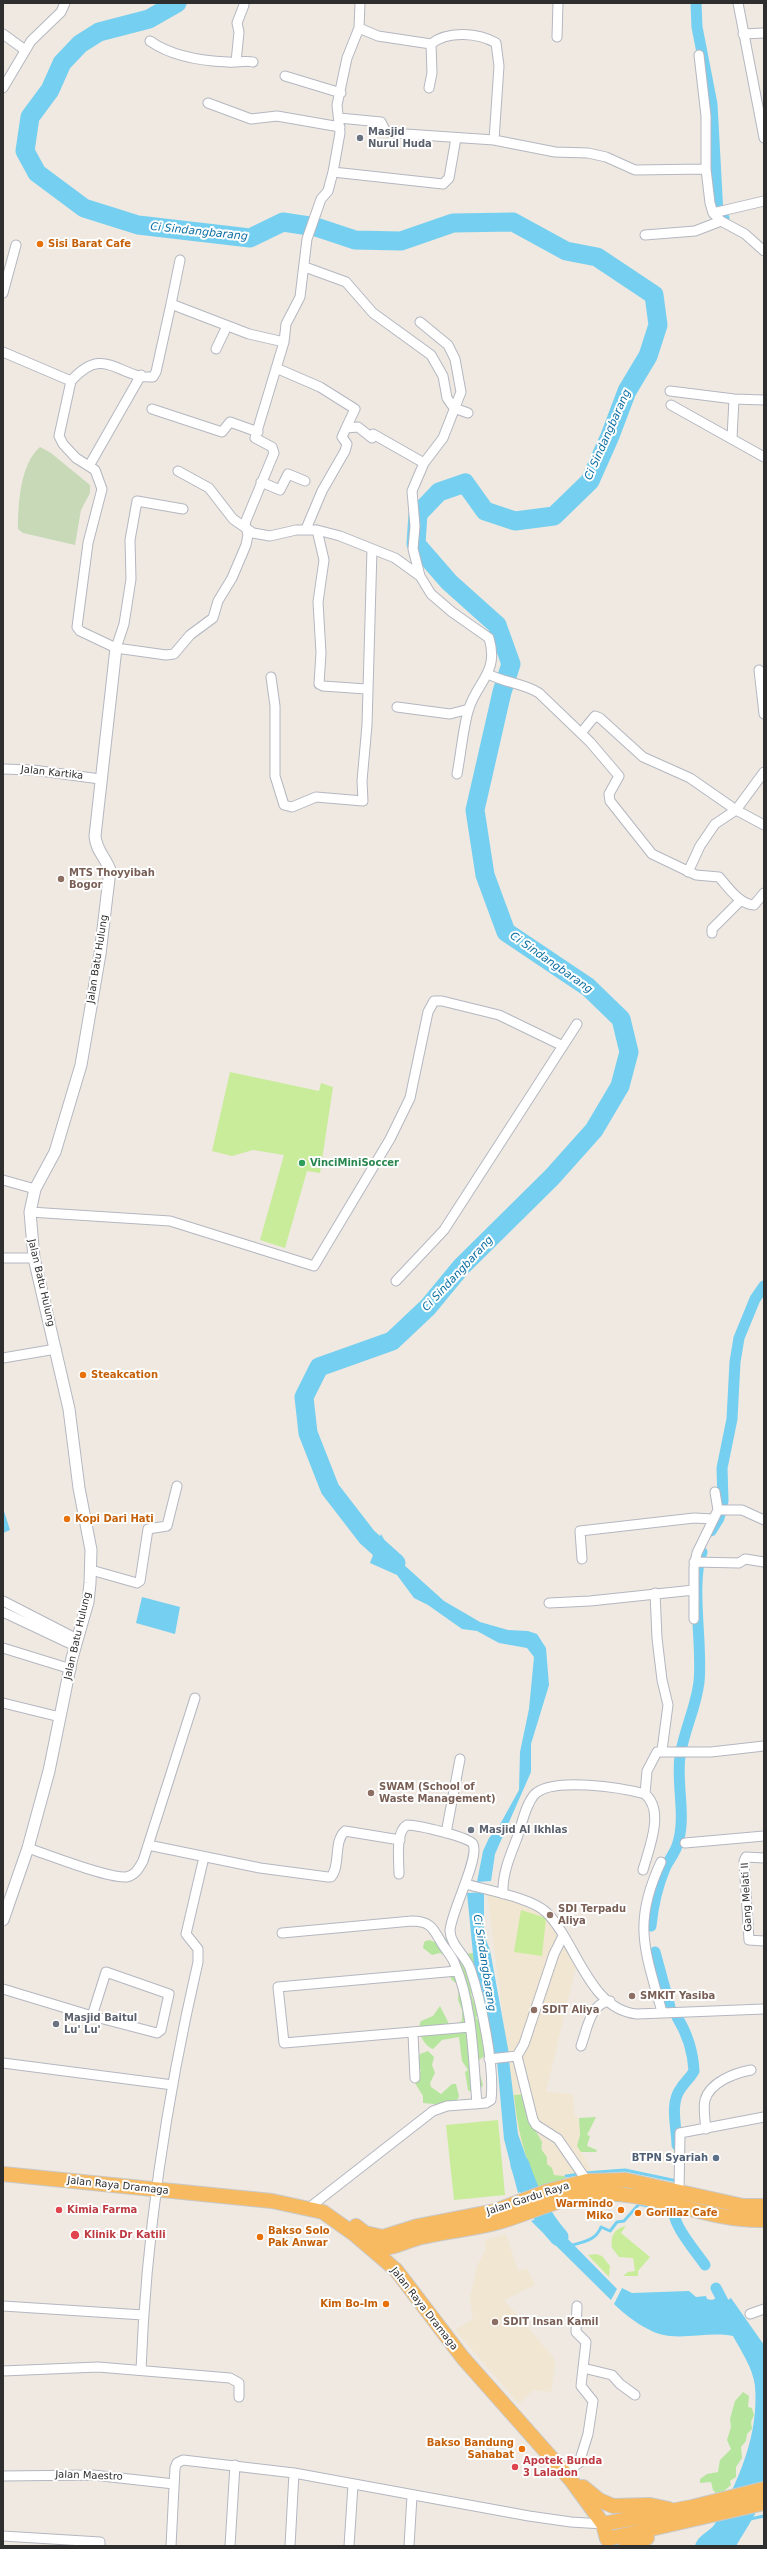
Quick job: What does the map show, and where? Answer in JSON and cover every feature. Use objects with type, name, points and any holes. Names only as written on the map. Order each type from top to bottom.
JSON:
[{"type":"highway","name":"Jalan Raya Dramaga","points":[[3,2174],[157,2190],[316,2210],[373,2249],[396,2270],[463,2358],[567,2476],[602,2524],[607,2539],[693,2521]]},
{"type":"highway","name":"Jalan Gardu Raya","points":[[316,2210],[338,2215],[365,2233],[379,2237],[418,2226],[495,2211],[518,2209],[587,2181],[626,2180],[673,2195],[734,2218],[764,2220]]},
{"type":"highway","name":"Jalan Gardu Raya","points":[[549,2196],[608,2193],[673,2195],[743,2206],[764,2206]]},
{"type":"highway","points":[[373,2249],[382,2250],[411,2240],[481,2226],[518,2209]]},
{"type":"highway","points":[[396,2270],[398,2251],[411,2240]]},
{"type":"highway","points":[[567,2476],[599,2500],[613,2506],[650,2505],[674,2510]]},
{"type":"highway","points":[[602,2524],[712,2503],[764,2489]]},
{"type":"highway","points":[[626,2546],[693,2521],[764,2503]]},
{"type":"street","points":[[3,88],[25,50],[61,12],[65,3]]},
{"type":"street","points":[[180,260],[156,372],[153,377],[100,363],[88,367],[72,381],[59,436],[63,444],[76,458],[95,470],[102,489],[88,542],[77,627],[80,631],[116,648],[166,655],[174,654],[190,635],[213,618],[218,601],[232,578],[246,545],[247,528],[245,523],[274,451],[272,447],[255,438],[284,342],[286,324],[300,297],[305,267],[307,239],[319,205],[328,191],[333,172],[340,128],[337,105],[341,93],[347,58],[358,28],[359,3]]},
{"type":"street","points":[[557,37],[558,3]]},
{"type":"street","points":[[738,3],[764,134]]},
{"type":"street","points":[[236,62],[239,32],[237,23],[244,5]]},
{"type":"street","points":[[358,28],[378,36],[431,44],[436,40],[459,34],[484,38],[496,43],[499,66],[494,140]]},
{"type":"street","points":[[743,34],[764,33]]},
{"type":"street","points":[[3,34],[25,50]]},
{"type":"street","points":[[150,41],[159,47],[188,56],[236,62],[253,62]]},
{"type":"street","points":[[429,88],[432,73],[431,44]]},
{"type":"street","points":[[699,55],[706,116],[706,169],[717,214],[764,251]]},
{"type":"street","points":[[285,76],[341,93]]},
{"type":"street","points":[[208,103],[252,119],[277,116],[340,128]]},
{"type":"street","points":[[339,118],[381,122],[385,130],[391,133],[494,140],[555,152],[588,153],[606,157],[635,170],[706,169]]},
{"type":"street","points":[[333,172],[443,184],[449,178],[456,138]]},
{"type":"street","points":[[645,235],[695,231],[717,214],[764,200]]},
{"type":"street","points":[[3,294],[16,245]]},
{"type":"street","points":[[305,267],[346,282],[373,313],[431,354],[444,376],[448,398],[454,408],[468,413]]},
{"type":"street","points":[[171,304],[200,313],[226,326],[284,342]]},
{"type":"street","points":[[420,322],[448,345],[456,359],[461,392],[443,438],[424,463],[412,491],[415,526],[413,549],[420,576],[431,594],[452,612],[489,638],[493,658],[488,674],[478,689],[469,709],[457,774]]},
{"type":"street","points":[[216,349],[226,326]]},
{"type":"street","points":[[3,352],[72,381]]},
{"type":"street","points":[[276,368],[320,387],[355,409],[342,438],[347,444],[345,451],[322,491],[306,529]]},
{"type":"street","points":[[90,466],[141,375]]},
{"type":"street","points":[[670,391],[734,400],[764,400]]},
{"type":"street","points":[[732,438],[734,400]]},
{"type":"street","points":[[671,405],[764,457]]},
{"type":"street","points":[[152,409],[222,432],[230,422],[258,432]]},
{"type":"street","points":[[346,428],[358,428],[372,438],[373,434],[381,437],[424,463]]},
{"type":"street","points":[[178,471],[209,488],[230,515],[253,533],[270,536],[306,529],[317,530],[340,536],[395,558],[420,576]]},
{"type":"street","points":[[261,482],[280,490],[288,474],[305,481]]},
{"type":"street","points":[[116,648],[124,624],[131,579],[130,540],[137,502],[183,509]]},
{"type":"street","points":[[317,530],[324,560],[318,602],[321,653],[319,684],[322,686],[366,689]]},
{"type":"street","points":[[271,677],[275,706],[275,776],[284,805],[292,807],[316,797],[363,801],[372,549]]},
{"type":"street","name":"Jalan Batu Hulung","points":[[3,1920],[28,1848],[52,1759],[76,1642],[88,1602],[91,1570],[91,1550],[79,1488],[69,1409],[34,1258],[30,1212],[35,1189],[55,1152],[74,1089],[100,954],[110,870],[107,862],[96,847],[100,779],[116,648]]},
{"type":"street","points":[[758,670],[764,714]]},
{"type":"street","points":[[488,674],[511,684],[527,687],[539,693],[581,733],[617,773],[618,781],[608,798],[642,844],[652,854],[688,872],[706,877],[719,877],[740,901],[754,905],[764,893]]},
{"type":"street","points":[[396,707],[450,714],[469,709]]},
{"type":"street","points":[[581,733],[595,716],[608,724],[643,757],[690,778],[736,810],[764,825]]},
{"type":"street","name":"Jalan Kartika","points":[[3,769],[33,770],[100,779]]},
{"type":"street","points":[[688,872],[700,846],[715,824],[736,810],[764,772]]},
{"type":"street","points":[[712,933],[714,926],[740,901]]},
{"type":"street","points":[[30,1212],[170,1221],[314,1266],[390,1139],[410,1098],[428,1012],[434,1002],[442,1001],[499,1015],[563,1046]]},
{"type":"street","points":[[396,1281],[444,1230],[577,1024]]},
{"type":"street","points":[[3,1180],[35,1189]]},
{"type":"street","points":[[3,1258],[34,1258]]},
{"type":"street","points":[[3,1358],[56,1349]]},
{"type":"street","points":[[91,1570],[137,1583],[140,1582],[148,1529],[167,1526],[177,1486]]},
{"type":"street","points":[[694,1619],[694,1590],[698,1562],[713,1519],[718,1510],[716,1492]]},
{"type":"street","points":[[718,1510],[742,1510],[764,1520]]},
{"type":"street","points":[[582,1559],[580,1531],[694,1518],[713,1519]]},
{"type":"street","points":[[698,1562],[739,1563],[745,1559],[764,1562]]},
{"type":"street","points":[[549,1603],[590,1601],[694,1590]]},
{"type":"street","points":[[655,1594],[657,1638],[662,1680],[668,1705],[662,1750]]},
{"type":"street","points":[[3,1601],[76,1642]]},
{"type":"street","points":[[3,1612],[76,1642]]},
{"type":"street","points":[[3,1648],[71,1669]]},
{"type":"street","points":[[28,1848],[107,1874],[126,1877],[133,1874],[139,1868],[148,1845],[195,1698]]},
{"type":"street","points":[[3,1703],[60,1717]]},
{"type":"street","points":[[645,1794],[647,1771],[657,1752],[662,1750],[689,1752],[764,1746]]},
{"type":"street","points":[[446,1833],[460,1759]]},
{"type":"street","points":[[503,1894],[506,1868],[528,1806],[536,1793],[549,1789],[578,1785],[600,1785],[645,1794],[655,1806],[650,1843],[642,1870]]},
{"type":"street","points":[[316,2210],[433,2111],[447,2106],[486,2103],[491,2100],[493,2058],[470,1968],[452,1940],[450,1933],[450,1923],[469,1885],[474,1852],[473,1844],[470,1841],[446,1833],[407,1825],[403,1829],[400,1840],[399,1874]]},
{"type":"street","points":[[148,1845],[204,1857],[328,1877],[333,1874],[340,1839],[345,1831],[400,1840]]},
{"type":"street","points":[[685,1843],[764,1836]]},
{"type":"street","points":[[141,2370],[143,2315],[157,2190],[173,2085],[198,1962],[198,1949],[186,1934],[204,1857]]},
{"type":"street","name":"Gang Melati II","points":[[764,1858],[746,1857],[744,1861],[750,1940],[764,1941]]},
{"type":"street","points":[[661,1862],[647,1896],[643,1929],[645,1955],[662,2012]]},
{"type":"street","points":[[469,1885],[503,1894],[543,1909],[563,1936],[590,1980],[610,2001],[628,2013],[764,2009]]},
{"type":"street","points":[[282,1933],[423,1921],[432,1926],[457,1971],[470,2027],[477,2104]]},
{"type":"street","points":[[563,1936],[548,1972],[529,2031],[513,2056],[533,2120],[536,2125],[558,2139],[587,2181]]},
{"type":"street","points":[[457,1971],[278,1987],[284,2042],[413,2034],[470,2027]]},
{"type":"street","points":[[3,1990],[92,2016],[157,2033],[161,2030],[169,1994],[106,1972],[92,2016]]},
{"type":"street","points":[[581,2046],[594,2010],[600,2004],[610,2001]]},
{"type":"street","points":[[413,2034],[415,2078]]},
{"type":"street","points":[[493,2058],[513,2056]]},
{"type":"street","points":[[3,2063],[173,2085]]},
{"type":"street","points":[[706,2129],[705,2101],[707,2096],[727,2076],[751,2070]]},
{"type":"street","points":[[673,2195],[680,2133],[764,2117]]},
{"type":"street","points":[[3,2306],[143,2315]]},
{"type":"street","points":[[567,2476],[579,2464],[588,2434],[593,2401],[581,2386],[586,2342],[576,2332],[577,2306]]},
{"type":"street","points":[[750,2314],[764,2309]]},
{"type":"street","points":[[3,2370],[82,2366],[230,2378],[239,2383],[239,2397]]},
{"type":"street","points":[[583,2368],[612,2375],[620,2384],[635,2395]]},
{"type":"street","points":[[171,2546],[174,2484],[176,2465],[180,2460],[235,2465],[294,2473],[412,2496],[571,2522],[602,2524]]},
{"type":"street","points":[[230,2546],[235,2465]]},
{"type":"street","points":[[290,2546],[294,2473]]},
{"type":"street","name":"Jalan Maestro","points":[[3,2476],[93,2475],[174,2484]]},
{"type":"street","points":[[349,2546],[353,2485]]},
{"type":"street","points":[[409,2546],[412,2496]]},
{"type":"street","points":[[3,2536],[100,2542],[100,2546]]},
{"type":"shaded area","name":"SDIT Aliya","points":[[487,1891],[547,1916],[577,1961],[546,2092],[573,2094],[575,2117],[578,2117],[582,2153],[593,2173],[538,2189],[521,2147],[516,2120]]},
{"type":"shaded area","name":"SDIT Insan Kamil","points":[[506,2234],[518,2271],[527,2268],[535,2285],[504,2300],[553,2357],[555,2364],[551,2392],[533,2390],[519,2404],[455,2330],[473,2319],[470,2298],[477,2266],[486,2249],[485,2240]]},
{"type":"green space","points":[[40,447],[51,453],[90,485],[90,493],[81,510],[75,545],[23,533],[18,529],[20,497],[24,474],[33,454]]},
{"type":"green space","name":"VinciMiniSoccer","points":[[230,1072],[319,1091],[321,1083],[333,1087],[320,1173],[307,1171],[285,1248],[260,1240],[284,1155],[253,1150],[232,1156],[212,1151]]},
{"type":"green space","points":[[521,1910],[546,1918],[542,1956],[514,1952]]},
{"type":"green space","points":[[444,1938],[448,1938],[453,1950],[464,1954],[473,1953],[476,1962],[471,1968],[476,1992],[471,1994],[478,2013],[476,2018],[480,2021],[486,2055],[476,2062],[483,2085],[481,2088],[471,2092],[468,2090],[465,2072],[468,2070],[462,2061],[459,2037],[442,2040],[433,2049],[423,2041],[419,2029],[421,2021],[433,2016],[440,2006],[450,2026],[462,2021],[462,2010],[458,2000],[459,1986],[451,1979],[447,1958],[440,1953],[432,1955],[423,1948],[424,1942],[429,1940],[440,1944]]},
{"type":"green space","points":[[428,2051],[434,2057],[432,2065],[435,2073],[430,2083],[431,2087],[441,2094],[452,2084],[456,2084],[459,2096],[456,2103],[437,2107],[434,2104],[423,2103],[423,2096],[415,2083],[421,2070],[416,2064],[420,2054]]},
{"type":"green space","points":[[529,2094],[534,2128],[542,2142],[542,2149],[547,2157],[547,2164],[552,2168],[554,2175],[564,2176],[567,2181],[552,2183],[538,2188],[522,2143],[514,2095]]},
{"type":"green space","points":[[596,2117],[587,2135],[590,2136],[587,2146],[597,2150],[596,2152],[581,2152],[577,2146],[580,2135],[579,2118]]},
{"type":"green space","points":[[498,2120],[505,2195],[454,2200],[446,2125]]},
{"type":"green space","points":[[626,2226],[621,2233],[650,2257],[638,2271],[638,2276],[623,2276],[628,2272],[635,2271],[633,2258],[619,2257],[612,2248],[612,2237],[618,2229]]},
{"type":"green space","points":[[596,2254],[602,2256],[610,2266],[609,2277],[588,2255]]},
{"type":"green space","points":[[743,2392],[749,2396],[748,2407],[752,2408],[754,2415],[751,2422],[752,2429],[747,2434],[746,2441],[741,2447],[742,2458],[736,2467],[736,2477],[730,2481],[731,2485],[724,2491],[716,2493],[713,2490],[711,2482],[700,2483],[700,2479],[707,2474],[718,2472],[720,2460],[731,2449],[727,2440],[731,2427],[730,2419],[735,2401]]},
{"type":"water","points":[[3,1508],[10,1530],[3,1533]]},
{"type":"water","points":[[381,1534],[393,1555],[444,1601],[480,1622],[508,1630],[528,1631],[537,1634],[546,1648],[549,1685],[531,1744],[531,1772],[495,1854],[491,1881],[477,1882],[483,1851],[489,1838],[498,1828],[519,1790],[520,1752],[529,1709],[534,1657],[527,1648],[499,1643],[477,1631],[462,1629],[428,1605],[414,1598],[397,1575],[370,1563]]},
{"type":"water","points":[[142,1597],[180,1607],[175,1634],[136,1623]]},
{"type":"water","points":[[484,1892],[484,1935],[490,1950],[509,2054],[491,2055],[474,1964],[467,1893]]},
{"type":"water","points":[[509,2060],[518,2134],[536,2185],[518,2193],[504,2139],[497,2061]]},
{"type":"water","points":[[552,2213],[564,2235],[617,2289],[611,2300],[531,2221]]},
{"type":"water","points":[[622,2288],[632,2293],[689,2291],[696,2297],[706,2296],[707,2299],[712,2300],[721,2296],[728,2300],[731,2298],[764,2345],[764,2493],[755,2514],[736,2546],[695,2546],[699,2539],[716,2522],[740,2473],[746,2456],[754,2422],[755,2404],[754,2379],[749,2366],[733,2336],[670,2336],[647,2329],[614,2304]]},
{"type":"waterway","name":"Ci Sindangbarang","points":[[177,3],[149,19],[99,32],[80,44],[62,63],[50,90],[30,117],[25,151],[37,173],[84,208],[138,225],[250,238],[283,222],[316,227],[355,240],[401,241],[453,223],[513,222],[566,251],[597,257],[654,295],[658,325],[648,356],[627,391],[610,436],[590,481],[554,516],[515,521],[485,511],[465,483],[439,492],[418,514],[416,544],[449,582],[497,625],[511,664],[502,692],[475,810],[485,875],[506,932],[588,987],[621,1019],[629,1052],[620,1086],[594,1130],[552,1177],[461,1267],[428,1307],[392,1341],[319,1367],[304,1397],[308,1433],[330,1489],[367,1537],[396,1563]]},
{"type":"waterway","points":[[696,3],[697,27],[712,104],[718,214],[724,218]]},
{"type":"waterway","points":[[711,1531],[719,1518],[723,1501],[722,1468],[732,1419],[735,1362],[739,1338],[755,1299],[764,1286]]},
{"type":"waterway","points":[[651,1926],[654,1903],[660,1882],[665,1868],[676,1849],[680,1835],[680,1756],[699,1682],[700,1667],[697,1581],[702,1552]]},
{"type":"waterway","points":[[655,1952],[670,2007]]},
{"type":"waterway","points":[[677,2017],[689,2043],[694,2071],[677,2094],[675,2101],[674,2116],[677,2145]]},
{"type":"waterway","name":"Ci Sindangbarang","points":[[520,2165],[527,2185],[536,2203],[546,2221],[559,2237]]},
{"type":"waterway","points":[[585,2173],[625,2170],[677,2181]]},
{"type":"waterway","points":[[566,2176],[580,2174]]},
{"type":"waterway","points":[[674,2198],[674,2216],[678,2225],[688,2242],[705,2265]]},
{"type":"waterway","points":[[570,2246],[592,2238],[601,2227],[610,2231],[617,2222],[624,2221],[639,2204],[672,2212]]},
{"type":"waterway","points":[[716,2288],[727,2309]]},
{"type":"waterway","points":[[750,2519],[764,2516]]},
{"type":"place","name":"Masjid Nurul Huda","points":[[360,138]]},
{"type":"place","name":"Sisi Barat Cafe","points":[[40,244]]},
{"type":"place","name":"MTS Thoyyibah Bogor","points":[[61,879]]},
{"type":"place","name":"VinciMiniSoccer","points":[[302,1163]]},
{"type":"place","name":"Steakcation","points":[[83,1375]]},
{"type":"place","name":"Kopi Dari Hati","points":[[67,1519]]},
{"type":"place","name":"SWAM (School of Waste Management)","points":[[371,1793]]},
{"type":"place","name":"Masjid Al Ikhlas","points":[[471,1830]]},
{"type":"place","name":"SDI Terpadu Aliya","points":[[550,1915]]},
{"type":"place","name":"SMKIT Yasiba","points":[[632,1996]]},
{"type":"place","name":"SDIT Aliya","points":[[534,2010]]},
{"type":"place","name":"Masjid Baitul Lu' Lu'","points":[[56,2024]]},
{"type":"place","name":"BTPN Syariah","points":[[716,2158]]},
{"type":"place","name":"Kimia Farma","points":[[59,2210]]},
{"type":"place","name":"Warmindo Miko","points":[[621,2210]]},
{"type":"place","name":"Gorillaz Cafe","points":[[638,2213]]},
{"type":"place","name":"Klinik Dr Katili","points":[[75,2235]]},
{"type":"place","name":"Bakso Solo Pak Anwar","points":[[260,2237]]},
{"type":"place","name":"Kim Bo-Im","points":[[386,2304]]},
{"type":"place","name":"SDIT Insan Kamil","points":[[495,2322]]},
{"type":"place","name":"Bakso Bandung Sahabat","points":[[522,2449]]},
{"type":"place","name":"Apotek Bunda 3 Laladon","points":[[515,2467]]}]
